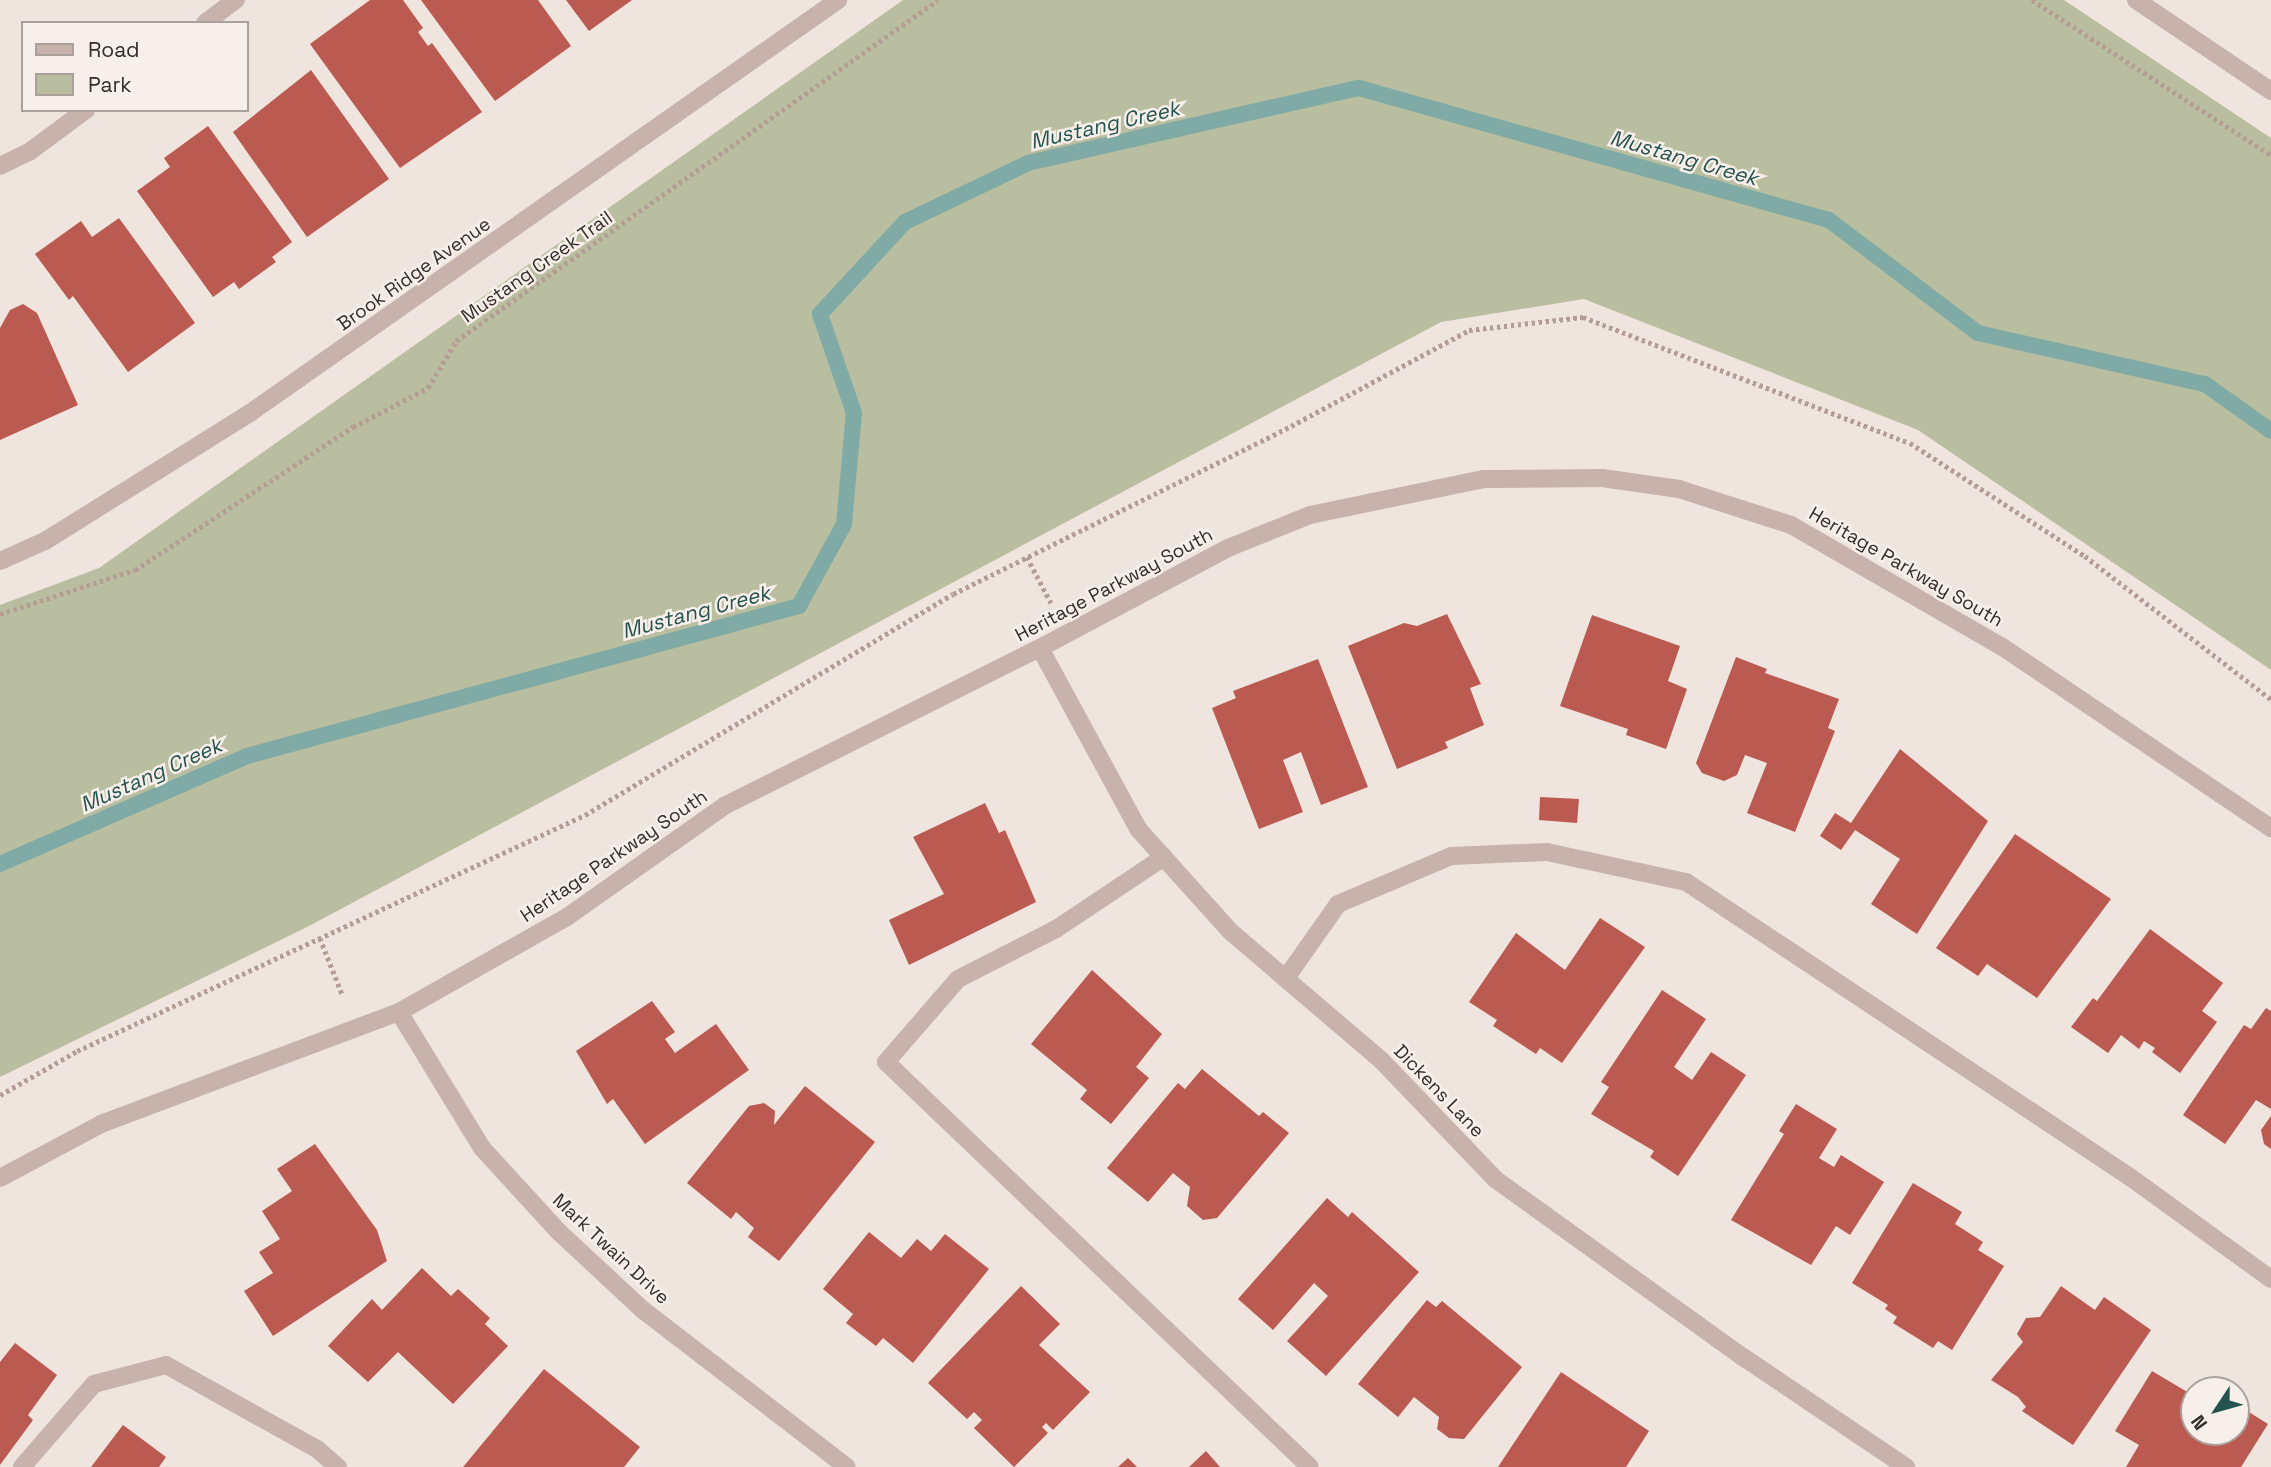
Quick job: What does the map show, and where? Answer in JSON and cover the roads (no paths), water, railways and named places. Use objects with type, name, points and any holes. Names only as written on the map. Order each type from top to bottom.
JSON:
[{"type":"street","points":[[208,21],[236,0]]},
{"type":"street","name":"Brook Ridge Avenue","points":[[0,561],[45,541],[250,413],[838,0]]},
{"type":"street","points":[[2136,0],[2271,91]]},
{"type":"street","points":[[0,166],[29,152],[83,112]]},
{"type":"street","name":"Heritage Parkway South","points":[[0,1178],[101,1124],[399,1012],[567,918],[726,805],[1068,634],[1228,548],[1310,515],[1484,479],[1602,478],[1679,489],[1791,525],[1866,564],[2001,646],[2271,828]]},
{"type":"street","name":"Dickens Lane","points":[[1040,648],[1139,830],[1231,932],[1381,1060],[1495,1179],[1743,1357],[1906,1467]]},
{"type":"street","points":[[1286,978],[1338,904],[1451,856],[1547,852],[1686,882],[2130,1177],[2271,1279]]},
{"type":"street","points":[[1164,857],[1056,929],[958,979],[886,1062],[1310,1467]]},
{"type":"street","name":"Mark Twain Drive","points":[[399,1012],[482,1148],[559,1232],[643,1310],[847,1467]]},
{"type":"street","points":[[22,1467],[94,1384],[166,1365],[317,1449],[338,1467]]},
{"type":"waterway","name":"Mustang Creek","points":[[0,864],[247,756],[799,606],[844,524],[854,413],[820,314],[905,222],[1028,163],[1359,88],[1829,220],[1978,333],[2205,384],[2271,431]]}]
